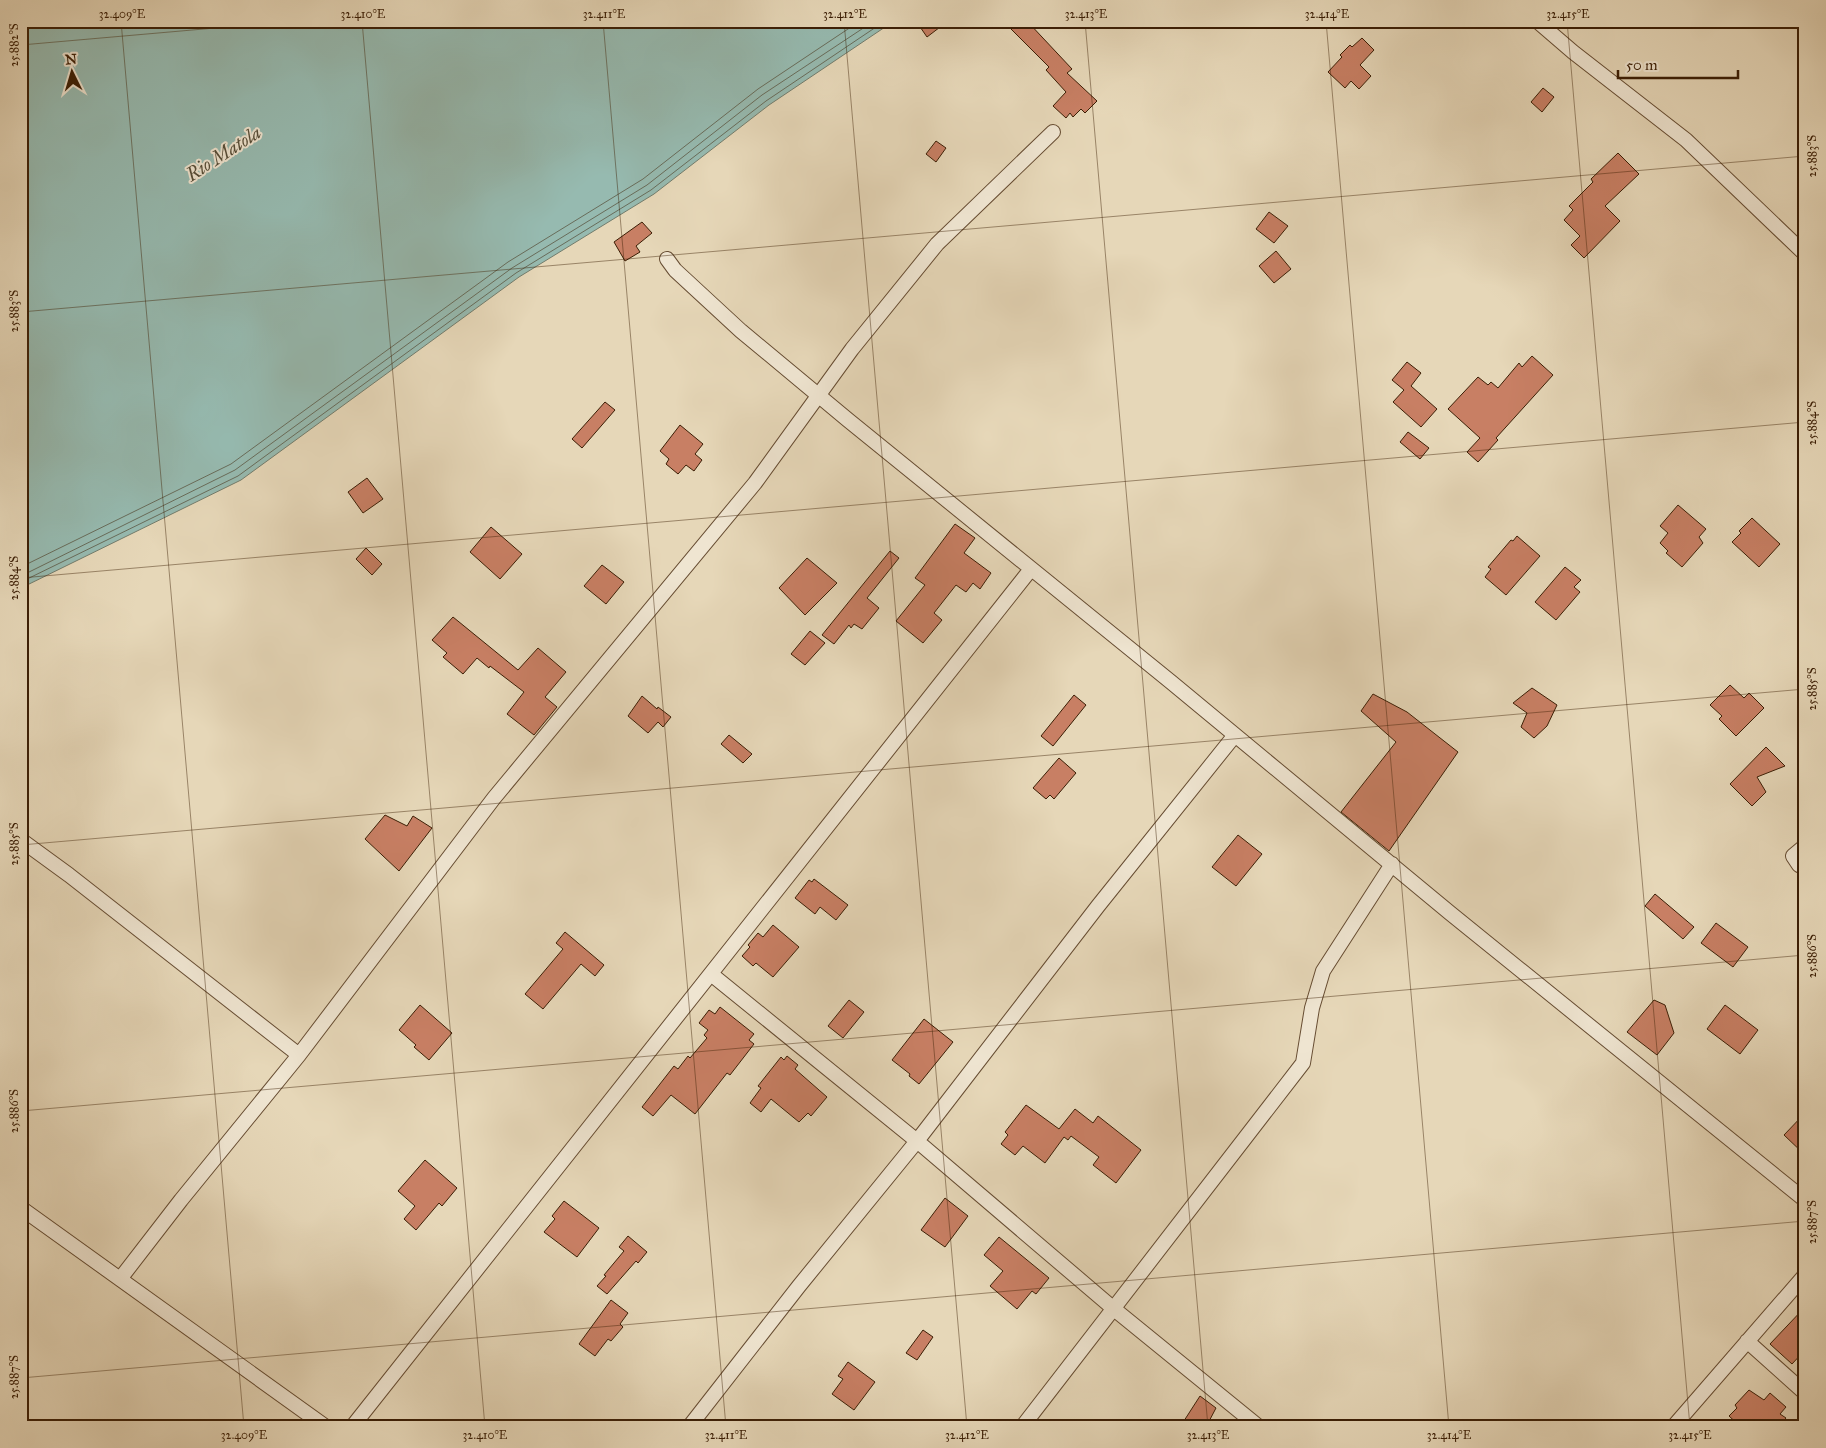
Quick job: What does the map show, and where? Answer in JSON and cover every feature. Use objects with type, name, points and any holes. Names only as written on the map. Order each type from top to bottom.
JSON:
[{"type":"street","points":[[1537,21],[1573,52],[1686,140],[1805,254]]},
{"type":"street","points":[[120,1279],[181,1200],[299,1055],[494,798],[755,482],[852,349],[938,244],[1053,132]]},
{"type":"street","points":[[667,259],[675,270],[741,331],[1450,913],[1805,1200]]},
{"type":"street","points":[[352,1427],[1031,569]]},
{"type":"street","points":[[689,1427],[805,1279],[917,1141],[1098,906],[1235,736]]},
{"type":"street","points":[[21,840],[69,875],[299,1055]]},
{"type":"street","points":[[1805,846],[1793,856],[1805,868]]},
{"type":"street","points":[[1022,1427],[1303,1063],[1312,1008],[1323,971],[1392,864]]},
{"type":"street","points":[[711,974],[917,1141],[1114,1309],[1259,1427]]},
{"type":"street","points":[[21,1208],[326,1427]]},
{"type":"street","points":[[1673,1427],[1805,1275]]},
{"type":"street","points":[[1747,1341],[1805,1394]]},
{"type":"water","name":"Rio Matola","points":[[21,21],[894,21],[769,105],[654,194],[519,277],[241,480],[21,588]]},
{"type":"building","points":[[916,21],[948,21],[927,37]]},
{"type":"building","points":[[1003,21],[1027,21],[1072,69],[1067,73],[1097,101],[1085,113],[1081,109],[1073,117],[1070,113],[1066,118],[1053,106],[1066,92],[1046,70],[1049,67]]},
{"type":"building","points":[[1362,38],[1374,50],[1360,65],[1371,76],[1359,89],[1351,81],[1345,88],[1328,72],[1350,45],[1352,47]]},
{"type":"building","points":[[1543,88],[1554,97],[1542,112],[1531,102]]},
{"type":"building","points":[[936,141],[946,148],[936,162],[926,154]]},
{"type":"building","points":[[1618,153],[1639,174],[1605,206],[1620,221],[1584,258],[1571,245],[1580,236],[1564,220],[1573,210],[1569,206],[1593,182],[1591,179]]},
{"type":"building","points":[[1269,212],[1288,226],[1274,243],[1256,229]]},
{"type":"building","points":[[642,222],[652,233],[636,246],[640,252],[625,261],[614,242]]},
{"type":"building","points":[[1276,251],[1291,269],[1274,283],[1259,266]]},
{"type":"building","points":[[1532,356],[1553,375],[1496,438],[1498,440],[1478,462],[1467,452],[1480,438],[1448,409],[1478,377],[1488,385],[1491,382],[1498,388],[1519,363],[1522,367]]},
{"type":"building","points":[[1407,362],[1421,373],[1411,386],[1437,409],[1421,427],[1393,402],[1404,390],[1392,380]]},
{"type":"building","points":[[605,402],[615,410],[582,448],[572,439]]},
{"type":"building","points":[[680,425],[703,444],[695,454],[702,460],[694,471],[686,465],[678,474],[666,464],[669,459],[660,451]]},
{"type":"building","points":[[1408,432],[1429,448],[1420,459],[1400,442]]},
{"type":"building","points":[[367,478],[383,499],[363,513],[348,492]]},
{"type":"building","points":[[1678,505],[1706,529],[1699,537],[1703,543],[1682,567],[1666,553],[1668,551],[1660,543],[1668,533],[1660,526]]},
{"type":"building","points":[[1752,518],[1780,544],[1759,567],[1732,542],[1741,533],[1739,531]]},
{"type":"building","points":[[955,524],[975,538],[964,553],[991,573],[980,589],[973,583],[966,592],[956,585],[934,613],[942,620],[923,643],[896,621],[925,585],[915,578]]},
{"type":"building","points":[[491,527],[522,554],[500,579],[470,552]]},
{"type":"building","points":[[1517,536],[1540,556],[1506,595],[1485,577],[1491,569],[1488,567],[1511,540],[1513,541]]},
{"type":"building","points":[[366,548],[382,564],[372,575],[356,559]]},
{"type":"building","points":[[890,551],[899,558],[867,598],[879,608],[862,629],[854,624],[851,628],[849,625],[834,644],[822,635]]},
{"type":"building","points":[[807,558],[837,583],[805,615],[779,588]]},
{"type":"building","points":[[602,565],[624,582],[606,604],[584,586]]},
{"type":"building","points":[[1565,567],[1581,580],[1574,587],[1580,592],[1556,620],[1535,602]]},
{"type":"building","points":[[453,617],[518,670],[538,648],[566,672],[545,697],[557,707],[534,735],[507,714],[524,692],[477,658],[463,674],[443,657],[447,653],[432,640]]},
{"type":"building","points":[[810,631],[825,643],[805,665],[791,654]]},
{"type":"building","points":[[1730,685],[1744,698],[1749,693],[1764,708],[1736,736],[1719,719],[1722,716],[1710,705]]},
{"type":"building","points":[[1532,688],[1557,705],[1547,726],[1534,738],[1521,727],[1527,713],[1513,703]]},
{"type":"building","points":[[1373,694],[1407,712],[1458,752],[1389,851],[1341,812],[1396,742],[1361,711]]},
{"type":"building","points":[[1074,695],[1086,705],[1053,746],[1041,736]]},
{"type":"building","points":[[642,696],[657,709],[658,707],[671,717],[663,727],[658,722],[648,733],[628,716]]},
{"type":"building","points":[[729,735],[752,754],[743,763],[721,744]]},
{"type":"building","points":[[1766,747],[1785,766],[1757,777],[1766,792],[1752,806],[1730,784]]},
{"type":"building","points":[[1059,758],[1076,773],[1054,799],[1050,795],[1046,799],[1033,788]]},
{"type":"building","points":[[385,815],[407,826],[413,816],[432,828],[399,871],[365,839]]},
{"type":"building","points":[[1238,835],[1262,854],[1236,886],[1212,867]]},
{"type":"building","points":[[814,879],[848,905],[836,920],[820,907],[815,914],[795,898],[809,880],[812,882]]},
{"type":"building","points":[[1655,894],[1694,927],[1683,939],[1645,906]]},
{"type":"building","points":[[1716,923],[1748,947],[1733,967],[1701,943]]},
{"type":"building","points":[[773,925],[799,947],[773,977],[756,963],[753,966],[742,956],[758,933],[763,937]]},
{"type":"building","points":[[565,932],[604,965],[595,976],[581,964],[543,1009],[525,994],[563,949],[556,943]]},
{"type":"building","points":[[849,1000],[864,1012],[843,1038],[828,1026]]},
{"type":"building","points":[[1654,1000],[1665,1005],[1674,1033],[1657,1055],[1627,1032]]},
{"type":"building","points":[[420,1005],[452,1033],[429,1060],[399,1030]]},
{"type":"building","points":[[1725,1005],[1758,1030],[1740,1054],[1707,1029]]},
{"type":"building","points":[[720,1007],[754,1034],[749,1040],[754,1044],[730,1075],[727,1073],[695,1114],[671,1095],[653,1116],[642,1107],[674,1066],[678,1069],[688,1056],[690,1058],[707,1038],[704,1035],[708,1030],[699,1023],[709,1010],[715,1014]]},
{"type":"building","points":[[924,1019],[953,1042],[919,1084],[892,1060]]},
{"type":"building","points":[[787,1056],[798,1065],[795,1069],[827,1097],[811,1116],[808,1113],[799,1122],[771,1099],[761,1112],[750,1103],[761,1088],[758,1086],[781,1057],[784,1060]]},
{"type":"building","points":[[1026,1105],[1059,1129],[1075,1109],[1093,1123],[1098,1116],[1141,1150],[1116,1183],[1093,1165],[1099,1157],[1071,1136],[1068,1140],[1064,1137],[1045,1163],[1023,1146],[1015,1155],[1001,1144],[1008,1135],[1005,1132]]},
{"type":"building","points":[[1805,1113],[1805,1155],[1784,1135]]},
{"type":"building","points":[[425,1160],[457,1188],[442,1206],[439,1203],[416,1230],[404,1219],[415,1206],[398,1191]]},
{"type":"building","points":[[945,1198],[968,1216],[945,1247],[921,1230]]},
{"type":"building","points":[[564,1201],[599,1228],[577,1257],[544,1232],[555,1219],[552,1216]]},
{"type":"building","points":[[628,1236],[647,1252],[638,1263],[636,1261],[607,1294],[597,1286],[624,1251],[619,1247]]},
{"type":"building","points":[[999,1237],[1049,1278],[1036,1294],[1032,1291],[1017,1309],[990,1286],[1003,1271],[984,1255]]},
{"type":"building","points":[[611,1300],[628,1313],[620,1324],[623,1327],[611,1341],[608,1339],[595,1356],[579,1344]]},
{"type":"building","points":[[1805,1307],[1805,1350],[1792,1364],[1770,1344]]},
{"type":"building","points":[[923,1330],[933,1337],[917,1360],[906,1353]]},
{"type":"building","points":[[848,1362],[875,1382],[854,1410],[832,1394],[843,1379],[838,1376]]},
{"type":"building","points":[[1749,1390],[1764,1400],[1770,1393],[1786,1407],[1780,1414],[1786,1418],[1778,1427],[1741,1427],[1729,1416],[1737,1408],[1735,1405]]},
{"type":"building","points":[[1200,1396],[1216,1408],[1206,1427],[1180,1427]]}]
